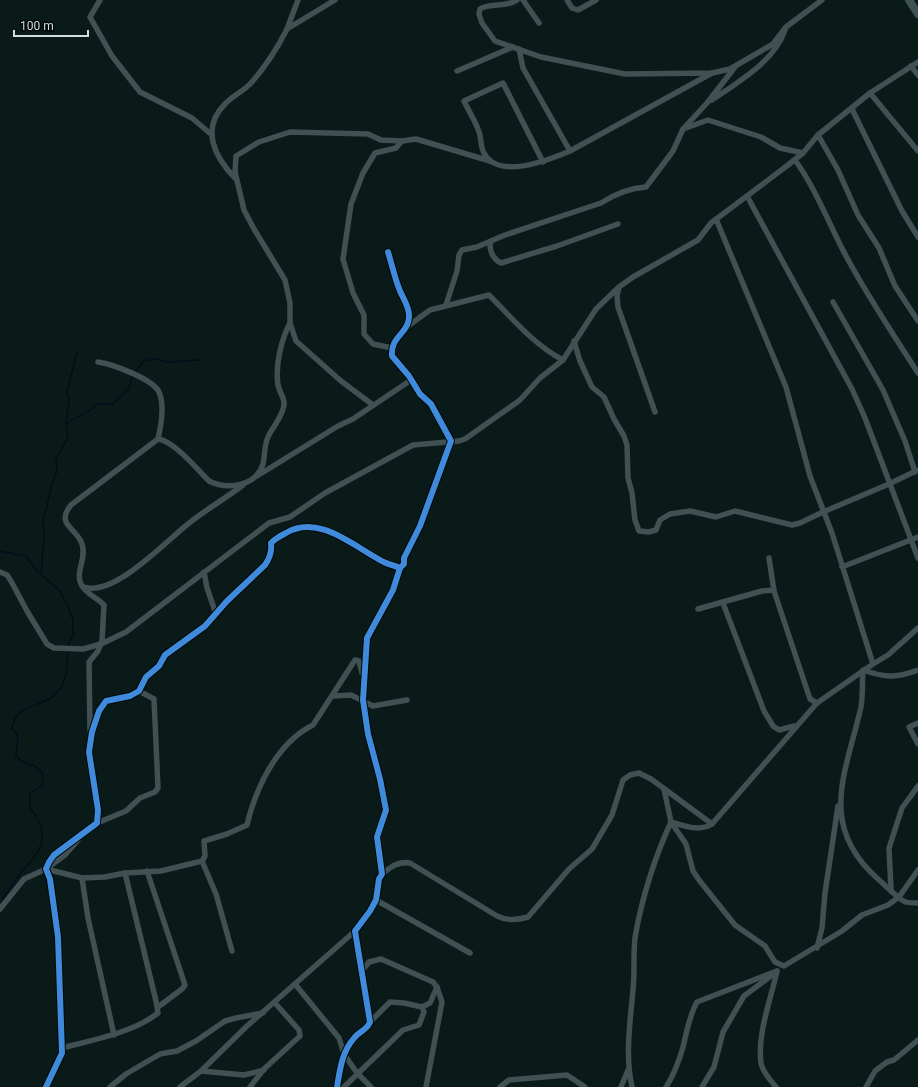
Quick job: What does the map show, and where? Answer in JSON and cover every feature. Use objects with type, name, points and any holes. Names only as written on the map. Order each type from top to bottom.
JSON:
[{"type":"main road","points":[[909,0],[918,14]]},
{"type":"street","points":[[100,0],[90,17],[112,56],[140,92],[192,118],[212,135]]},
{"type":"street","points":[[237,180],[225,168],[214,149],[212,135],[213,122],[217,113],[232,97],[250,84],[275,53],[287,29],[298,0]]},
{"type":"street","points":[[287,29],[335,0]]},
{"type":"street","points":[[517,0],[502,5],[485,6],[480,9],[479,14],[482,23],[496,41],[504,46],[516,48],[541,57],[625,74],[712,73]]},
{"type":"street","points":[[523,0],[539,23]]},
{"type":"street","points":[[567,0],[572,8],[578,10],[596,0]]},
{"type":"street","points":[[373,405],[296,341],[290,323],[290,303],[285,280],[250,221],[242,203],[234,164],[236,156],[259,142],[290,132],[368,134],[382,140],[420,140],[505,167],[543,162],[570,151],[712,73],[736,66],[773,44],[786,27],[822,0]]},
{"type":"street","points":[[707,104],[772,56],[783,38],[786,27]]},
{"type":"street","points":[[457,71],[516,48]]},
{"type":"street","points":[[516,48],[523,68],[570,151]]},
{"type":"street","points":[[0,572],[6,575],[11,581],[26,611],[47,644],[54,648],[83,649],[101,644],[126,632],[268,523],[290,517],[326,493],[412,445],[464,439],[520,400],[540,378],[563,360],[596,310],[619,287],[633,277],[698,240],[716,219],[795,160],[818,135],[870,94],[918,62]]},
{"type":"street","points":[[446,305],[457,271],[459,255],[462,250],[477,247],[555,217],[601,203],[613,195],[633,188],[646,187],[673,151],[683,129],[707,104],[736,66]]},
{"type":"street","points":[[911,66],[918,75]]},
{"type":"street","points":[[490,162],[483,153],[478,130],[464,101],[503,82],[543,162]]},
{"type":"street","points":[[870,94],[918,151]]},
{"type":"street","points":[[852,109],[902,211],[918,238]]},
{"type":"street","points":[[683,129],[708,120],[761,137],[780,148],[803,153]]},
{"type":"street","points":[[818,135],[838,170],[858,215],[878,248],[895,286],[918,321]]},
{"type":"street","points":[[392,348],[372,344],[364,334],[364,315],[353,293],[343,260],[351,204],[365,169],[375,153],[396,148],[402,141]]},
{"type":"street","points":[[795,160],[805,175],[877,311],[918,373]]},
{"type":"street","points":[[747,196],[852,389],[865,418],[918,558]]},
{"type":"street","points":[[716,219],[786,387],[808,469],[832,534],[873,664]]},
{"type":"street","points":[[491,241],[490,244],[493,256],[501,263],[557,246],[618,224]]},
{"type":"street","points":[[388,252],[409,314],[406,328]]},
{"type":"street","points":[[619,287],[617,296],[618,307],[655,412]]},
{"type":"street","points":[[451,441],[442,428],[438,414],[431,404],[420,394],[392,356],[392,348],[396,337],[425,312],[446,305],[459,304],[489,295],[533,340],[548,352],[563,360]]},
{"type":"street","points":[[574,342],[580,361],[592,387],[604,397],[614,420],[624,436],[627,445],[628,478],[632,494],[635,520],[639,531],[649,532],[656,530],[660,520],[670,514],[680,512],[690,512],[716,517],[735,511],[792,525],[800,524],[823,512],[917,471],[883,390],[833,302]]},
{"type":"street","points":[[253,478],[262,465],[267,439],[281,417],[284,404],[278,387],[278,374],[282,345],[290,323]]},
{"type":"street","points":[[92,734],[90,730],[89,662],[98,651],[101,644],[104,622],[104,605],[81,586],[78,578],[84,550],[82,543],[64,519],[65,513],[71,505],[158,439],[161,423],[159,392],[155,387],[123,368],[98,362]]},
{"type":"street","points":[[81,586],[91,589],[105,587],[132,571],[189,523],[253,478],[338,426],[353,420],[411,380]]},
{"type":"street","points":[[158,439],[164,440],[172,445],[209,481],[224,487],[243,485]]},
{"type":"street","points":[[180,1087],[202,1071],[236,1036],[355,931],[370,911],[376,900],[382,874],[377,837],[386,810],[380,779],[368,734],[363,700],[363,679],[367,638],[393,590],[400,568],[404,564],[404,558],[420,526],[451,441]]},
{"type":"street","points":[[97,823],[98,810],[89,759],[92,734],[98,711],[106,701],[130,696],[139,691],[146,678],[159,666],[165,656],[205,626],[227,601],[265,565],[270,559],[272,551],[271,543],[274,540],[296,527],[314,527],[331,532],[367,551],[379,560],[400,568]]},
{"type":"street","points":[[842,567],[918,537]]},
{"type":"street","points":[[769,558],[774,590],[803,681],[810,699],[817,703]]},
{"type":"street","points":[[204,572],[207,588],[216,614]]},
{"type":"street","points":[[698,609],[774,590]]},
{"type":"street","points":[[723,603],[764,711],[773,726],[779,730],[797,724]]},
{"type":"street","points":[[671,822],[698,829],[712,824],[797,724],[817,703],[863,670],[888,655],[918,628]]},
{"type":"street","points":[[46,869],[82,878],[106,877],[125,873],[161,871],[202,861],[205,856],[204,841],[227,834],[247,825],[251,806],[263,780],[274,763],[288,742],[302,731],[313,725],[355,660],[359,660],[363,679]]},
{"type":"street","points":[[863,670],[882,677],[903,675],[918,670]]},
{"type":"street","points":[[817,948],[822,928],[825,893],[840,796],[850,744],[861,705],[863,670]]},
{"type":"street","points":[[0,910],[24,880],[46,869],[54,855],[79,838],[97,823],[126,810],[140,798],[155,792],[158,788],[154,699],[139,691]]},
{"type":"street","points":[[333,696],[351,695],[363,700],[366,704],[373,706],[407,700]]},
{"type":"street","points":[[918,723],[909,727],[918,744]]},
{"type":"street","points":[[382,874],[395,864],[403,862],[410,863],[497,916],[511,920],[521,919],[528,917],[569,869],[592,849],[612,816],[623,780],[630,775],[639,773],[664,788],[712,824]]},
{"type":"street","points":[[891,890],[889,848],[902,808],[918,786]]},
{"type":"street","points":[[664,788],[671,822],[686,844],[691,865],[699,880],[735,924],[765,946],[775,962],[784,966]]},
{"type":"street","points":[[840,796],[842,825],[851,848],[868,870],[905,902],[918,903]]},
{"type":"street","points":[[632,1087],[628,1069],[628,1037],[634,988],[635,939],[655,857],[671,822]]},
{"type":"street","points":[[202,861],[216,894],[232,951]]},
{"type":"street","points":[[46,869],[50,879],[58,937],[62,1048],[62,1053],[47,1087]]},
{"type":"street","points":[[702,1087],[714,1067],[723,1032],[744,996],[784,966],[817,948],[862,915],[888,905],[899,897],[918,870]]},
{"type":"street","points":[[147,871],[185,985],[182,989],[158,1007]]},
{"type":"street","points":[[62,1048],[114,1035],[150,1019],[158,1013],[158,1007],[125,873]]},
{"type":"street","points":[[82,878],[88,918],[114,1035]]},
{"type":"street","points":[[376,900],[470,953]]},
{"type":"street","points":[[355,931],[370,1022]]},
{"type":"street","points":[[361,972],[369,962],[381,959],[433,982],[437,987],[442,1002],[426,1087]]},
{"type":"street","points":[[666,1087],[674,1073],[683,1048],[692,1011],[697,1002],[777,971]]},
{"type":"street","points":[[776,1087],[761,1064],[762,1040],[767,1007],[777,971]]},
{"type":"street","points":[[295,984],[339,1038],[344,1054],[357,1073],[371,1087]]},
{"type":"street","points":[[338,1087],[344,1054],[355,1037],[368,1027],[370,1022],[390,1002],[422,1007],[430,1003],[437,987]]},
{"type":"street","points":[[250,1087],[264,1069],[300,1036],[299,1030],[275,1002]]},
{"type":"street","points":[[344,1087],[403,1030],[419,1025],[424,1012],[422,1007]]},
{"type":"street","points":[[110,1087],[126,1074],[160,1054],[177,1051],[225,1022],[236,1018],[263,1013]]},
{"type":"street","points":[[866,1087],[875,1071],[887,1062],[894,1060],[918,1040]]},
{"type":"street","points":[[202,1071],[244,1075],[264,1069]]},
{"type":"street","points":[[621,1087],[628,1069]]},
{"type":"street","points":[[500,1087],[509,1080],[567,1075],[585,1087]]},
{"type":"waterway","points":[[41,572],[44,537],[43,522],[52,484],[57,471],[56,459],[68,438],[66,424],[69,400],[67,392],[77,352]]},
{"type":"waterway","points":[[66,424],[91,410],[98,404],[113,404],[129,389],[133,374],[144,361],[156,359],[168,362],[200,360]]},
{"type":"waterway","points":[[0,551],[26,556],[37,571],[59,590],[67,604],[73,620],[73,635],[68,646]]},
{"type":"waterway","points":[[3,898],[39,850],[42,837],[41,828],[30,806],[30,794],[42,785],[42,772],[35,766],[25,763],[16,756],[18,738],[12,728],[15,719],[20,713],[50,699],[57,693],[63,684],[66,675],[68,650]]},
{"type":"cycle path","points":[[337,1087],[342,1060],[347,1048],[355,1037],[367,1027],[370,1022],[355,931],[370,911],[376,900],[379,879],[382,874],[377,837],[386,810],[380,779],[368,734],[363,700],[367,638],[393,590],[400,568],[404,564],[404,558],[420,526],[451,441],[431,404],[420,394],[409,376],[392,356],[392,349],[397,339],[404,331],[408,321],[409,312],[400,291],[388,252]]},
{"type":"cycle path","points":[[46,1087],[62,1053],[58,937],[50,879],[46,869],[54,855],[97,823],[98,810],[89,752],[92,732],[99,711],[106,701],[130,696],[139,691],[146,677],[159,666],[165,655],[205,626],[227,601],[265,565],[270,555],[271,543],[286,533],[298,528],[310,527],[322,529],[346,540],[382,561],[400,568]]}]
